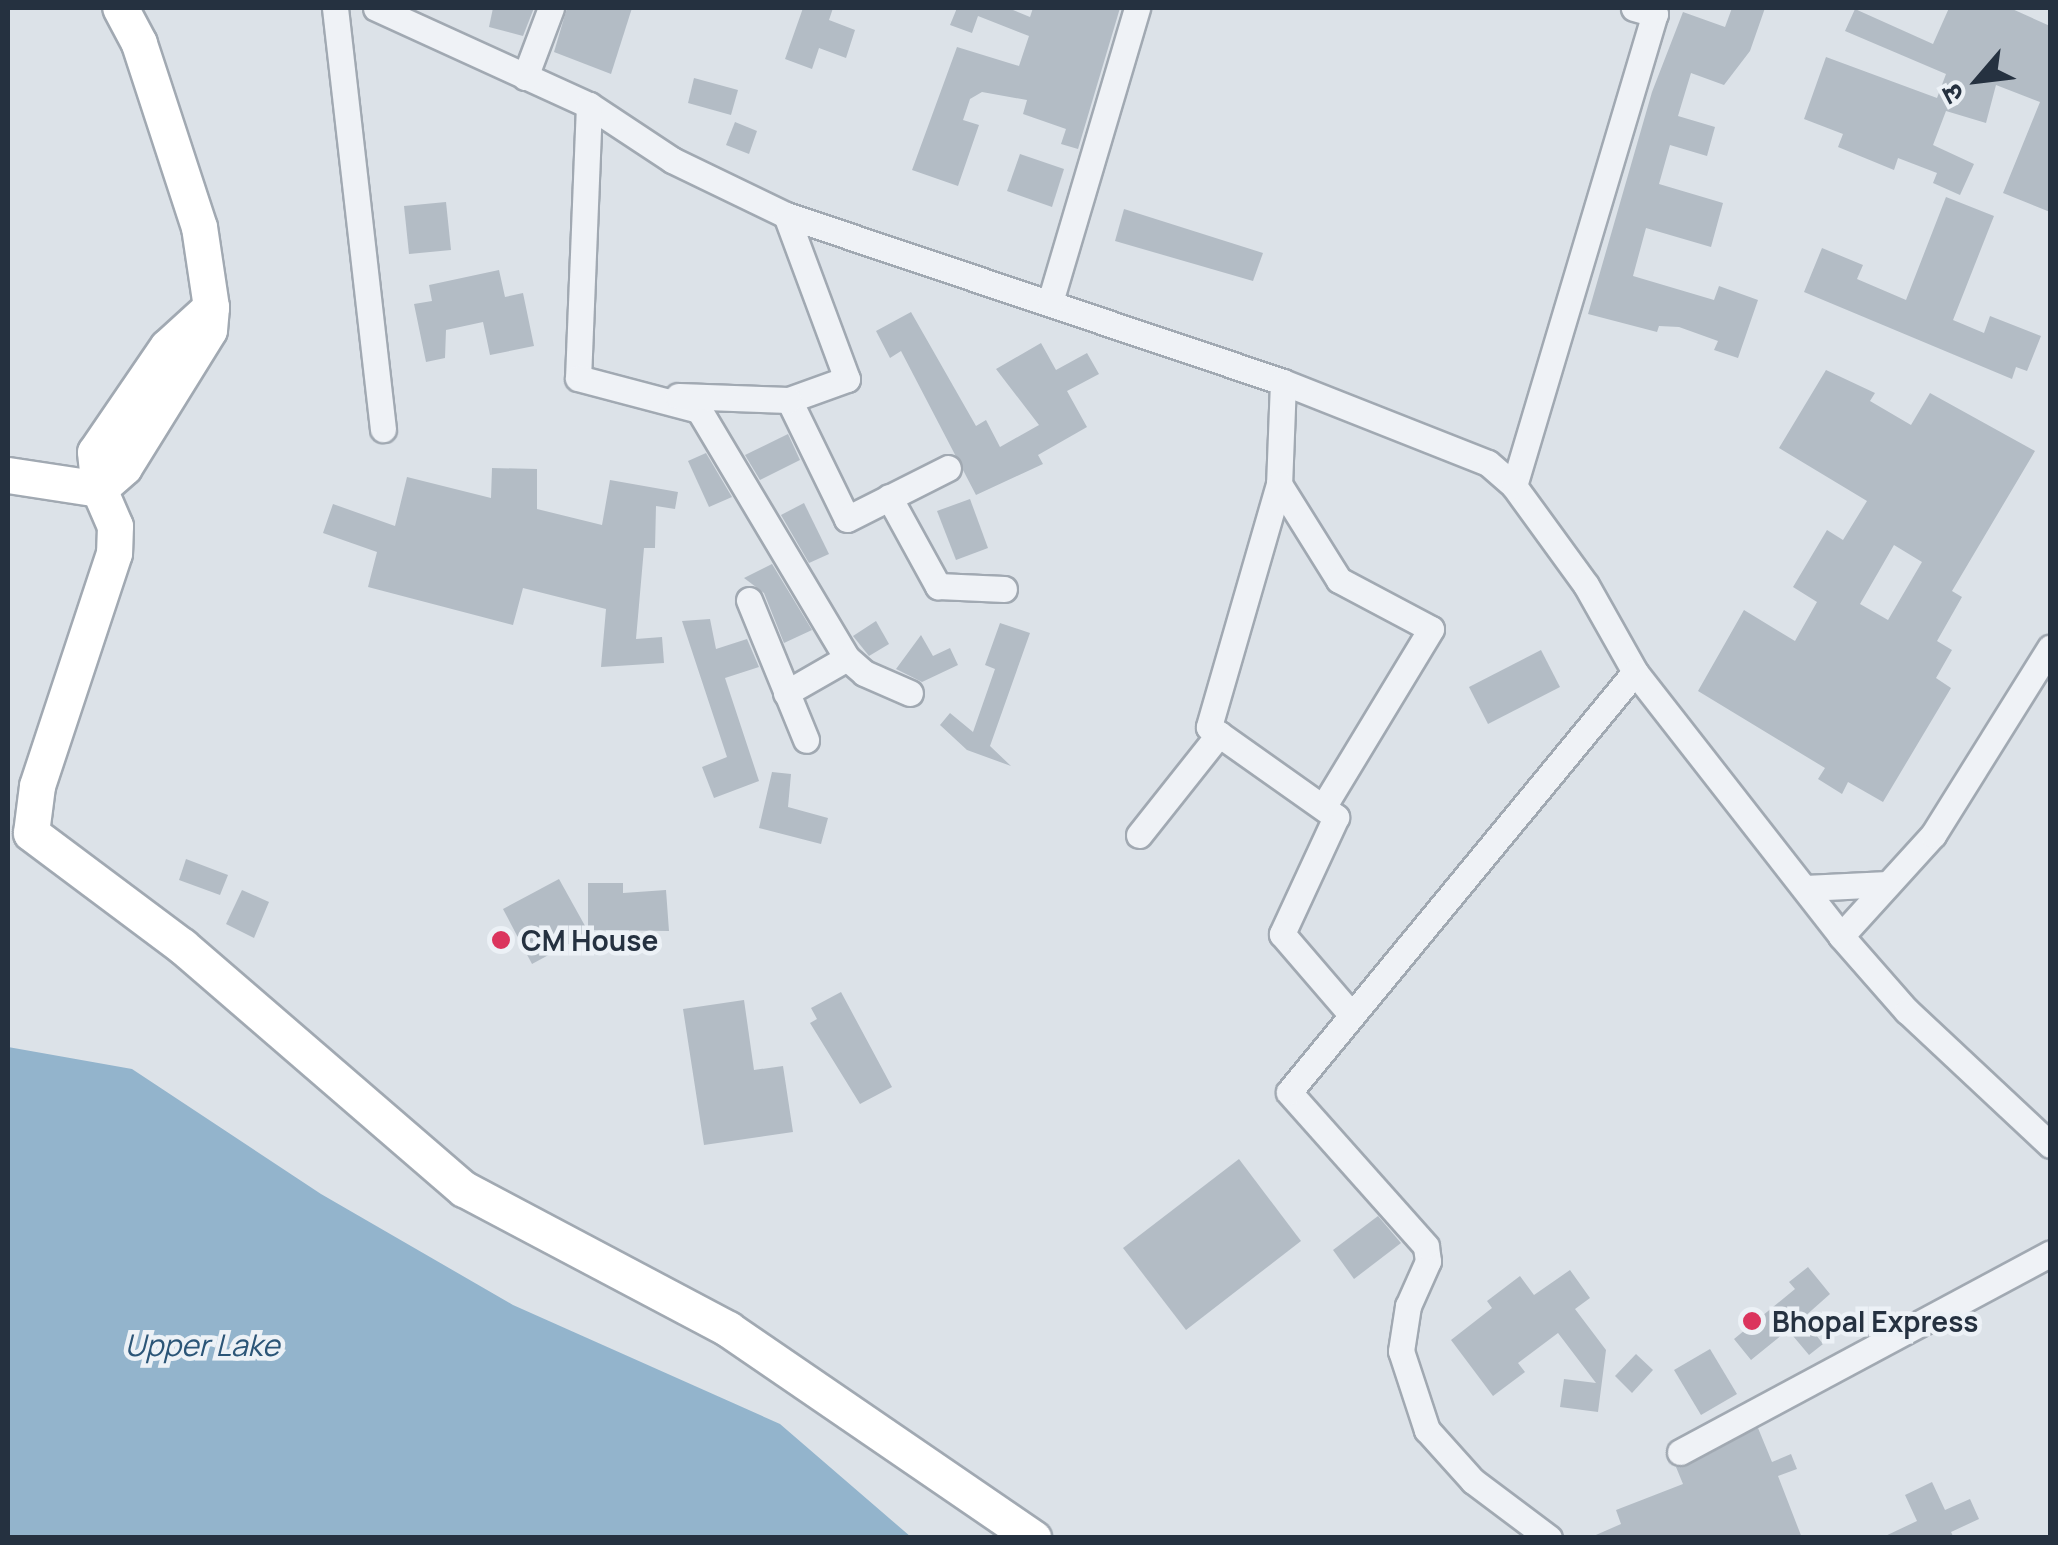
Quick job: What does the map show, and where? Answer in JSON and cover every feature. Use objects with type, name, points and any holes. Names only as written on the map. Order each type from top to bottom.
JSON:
[{"type":"street","points":[[99,489],[124,467],[209,330],[211,307],[199,226],[139,43],[120,8]]},
{"type":"street","points":[[334,8],[383,428]]},
{"type":"street","points":[[376,8],[589,105],[672,160],[786,215],[1282,382],[1488,463],[1514,486],[1586,585],[1635,672],[1841,936],[1907,1012],[2050,1145]]},
{"type":"street","points":[[525,77],[551,8]]},
{"type":"street","points":[[1050,302],[1137,8]]},
{"type":"street","points":[[1514,486],[1655,14],[1634,8]]},
{"type":"street","points":[[589,105],[578,378],[699,410],[848,658],[910,693]]},
{"type":"street","points":[[638,394],[789,400],[847,379],[786,215]]},
{"type":"street","points":[[1282,382],[1279,484],[1209,727],[1336,817],[1282,934],[1350,1013]]},
{"type":"street","points":[[789,400],[847,519],[948,468]]},
{"type":"street","points":[[8,475],[99,489]]},
{"type":"street","points":[[1279,484],[1339,580],[1431,630],[1324,806]]},
{"type":"street","points":[[99,489],[115,526],[114,554],[37,786],[31,834],[182,946],[464,1188],[728,1329],[1033,1538]]},
{"type":"street","points":[[889,498],[938,586],[1004,588]]},
{"type":"street","points":[[749,600],[806,740]]},
{"type":"street","points":[[1841,936],[1933,835],[2050,648]]},
{"type":"street","points":[[786,693],[848,658]]},
{"type":"street","points":[[1549,1538],[1473,1481],[1428,1430],[1400,1351],[1408,1306],[1428,1262],[1426,1246],[1289,1092],[1350,1013],[1635,672]]},
{"type":"street","points":[[1139,835],[1219,734]]},
{"type":"street","points":[[1806,888],[1888,884]]},
{"type":"street","points":[[1680,1452],[2050,1254]]},
{"type":"water","name":"Upper Lake","points":[[8,1047],[132,1069],[321,1194],[513,1305],[780,1424],[911,1537],[8,1537]]},
{"type":"building","points":[[493,8],[534,8],[523,36],[489,27]]},
{"type":"building","points":[[567,8],[632,8],[611,74],[554,52]]},
{"type":"building","points":[[803,8],[833,8],[829,20],[855,30],[846,58],[819,48],[812,69],[785,59]]},
{"type":"building","points":[[957,8],[1008,8],[1030,17],[1033,8],[1120,8],[1078,149],[1061,144],[1066,129],[1023,114],[1027,100],[982,92],[970,99],[963,120],[979,125],[958,186],[912,170],[957,47],[1019,66],[1029,36],[978,16],[972,33],[950,25]]},
{"type":"building","points":[[1732,8],[1765,8],[1750,51],[1724,85],[1691,73],[1678,116],[1715,127],[1707,156],[1670,145],[1659,184],[1723,203],[1711,247],[1646,228],[1633,276],[1714,300],[1719,286],[1758,300],[1738,358],[1714,350],[1718,341],[1679,327],[1659,326],[1657,332],[1588,314],[1652,92],[1683,12],[1725,27]]},
{"type":"building","points":[[1949,8],[2010,8],[2050,26],[2050,212],[2003,193],[2040,102],[1996,85],[1986,123],[1946,111],[1933,145],[1974,164],[1960,195],[1933,183],[1937,173],[1898,158],[1894,170],[1838,147],[1843,134],[1804,119],[1826,57],[1937,98],[1946,74],[1845,31],[1855,9],[1933,44]]},
{"type":"building","points":[[694,78],[738,90],[731,115],[688,103]]},
{"type":"building","points":[[735,122],[757,131],[749,154],[726,145]]},
{"type":"building","points":[[1020,154],[1064,169],[1052,207],[1007,191]]},
{"type":"building","points":[[1946,197],[1994,216],[1953,320],[1984,333],[1990,316],[2041,336],[2027,371],[2016,367],[2012,379],[1804,292],[1822,248],[1863,265],[1857,279],[1906,300]]},
{"type":"building","points":[[446,202],[451,250],[409,254],[404,206]]},
{"type":"building","points":[[1124,209],[1263,253],[1253,281],[1115,241]]},
{"type":"building","points":[[499,270],[505,297],[523,293],[534,346],[490,355],[483,322],[446,330],[445,358],[426,362],[414,304],[432,301],[429,285]]},
{"type":"building","points":[[911,312],[976,426],[986,420],[1000,447],[1039,425],[996,369],[1041,343],[1056,370],[1087,353],[1099,374],[1067,391],[1087,427],[1038,455],[1043,464],[976,495],[901,351],[890,358],[876,331]]},
{"type":"building","points":[[1826,370],[1875,393],[1870,401],[1911,425],[1930,393],[2035,451],[1952,591],[1962,597],[1937,641],[1952,650],[1936,678],[1951,688],[1883,802],[1848,782],[1842,794],[1818,779],[1825,768],[1698,691],[1744,610],[1795,641],[1817,602],[1793,587],[1827,530],[1843,540],[1867,501],[1779,448]],"holes":[[[1894,545],[1922,562],[1888,620],[1860,604]]]},
{"type":"building","points":[[788,434],[800,460],[760,480],[745,455]]},
{"type":"building","points":[[706,453],[732,497],[709,507],[688,461]]},
{"type":"building","points":[[492,468],[537,469],[537,509],[602,525],[610,480],[678,492],[675,509],[656,506],[655,548],[644,548],[636,639],[662,637],[664,663],[601,667],[606,609],[523,588],[513,625],[368,587],[377,552],[323,533],[333,504],[395,526],[407,477],[491,498]]},
{"type":"building","points":[[970,499],[988,548],[956,560],[937,511]]},
{"type":"building","points":[[804,503],[829,554],[809,563],[781,515]]},
{"type":"building","points":[[772,564],[812,630],[784,643],[764,593],[744,578]]},
{"type":"building","points":[[710,619],[716,649],[747,639],[759,667],[725,678],[759,781],[714,798],[702,767],[727,757],[682,621]]},
{"type":"building","points":[[876,621],[889,644],[869,656],[853,636]]},
{"type":"building","points":[[1000,623],[1030,633],[990,746],[1011,766],[967,750],[940,725],[950,713],[973,732],[995,669],[985,665]]},
{"type":"building","points":[[921,635],[933,656],[950,648],[958,665],[922,682],[896,669]]},
{"type":"building","points":[[1541,650],[1560,687],[1488,724],[1469,687]]},
{"type":"building","points":[[772,772],[791,774],[788,807],[828,818],[821,844],[759,828]]},
{"type":"building","points":[[186,859],[228,875],[220,895],[179,880]]},
{"type":"building","points":[[559,879],[589,933],[532,964],[503,909]]},
{"type":"building","points":[[588,883],[623,883],[623,893],[666,890],[669,931],[588,930]]},
{"type":"building","points":[[242,890],[269,902],[254,938],[226,924]]},
{"type":"building","points":[[841,992],[892,1087],[860,1104],[810,1023],[817,1019],[811,1008]]},
{"type":"building","points":[[744,1000],[754,1070],[783,1066],[793,1132],[704,1145],[683,1009]]},
{"type":"building","points":[[1239,1159],[1301,1241],[1186,1330],[1123,1248]]},
{"type":"building","points":[[1378,1216],[1401,1243],[1354,1279],[1333,1250]]},
{"type":"building","points":[[1808,1267],[1830,1294],[1803,1318],[1823,1344],[1809,1355],[1788,1330],[1751,1360],[1734,1339],[1795,1289],[1789,1282]]},
{"type":"building","points":[[1570,1270],[1590,1298],[1575,1309],[1606,1350],[1598,1412],[1560,1407],[1564,1379],[1596,1383],[1558,1333],[1518,1363],[1525,1372],[1493,1396],[1451,1340],[1492,1308],[1487,1301],[1520,1276],[1534,1295]]},
{"type":"building","points":[[1710,1349],[1737,1394],[1701,1415],[1674,1370]]},
{"type":"building","points":[[1636,1354],[1653,1370],[1632,1393],[1615,1376]]},
{"type":"building","points":[[1758,1428],[1772,1462],[1791,1454],[1797,1469],[1778,1476],[1802,1538],[1589,1538],[1621,1524],[1616,1510],[1683,1484],[1676,1467]]},
{"type":"building","points":[[1932,1482],[1945,1510],[1970,1499],[1979,1519],[1951,1532],[1954,1538],[1881,1538],[1917,1521],[1905,1495]]},
{"type":"place","name":"CM House","points":[[501,940]]},
{"type":"place","name":"Bhopal Express","points":[[1752,1321]]}]
